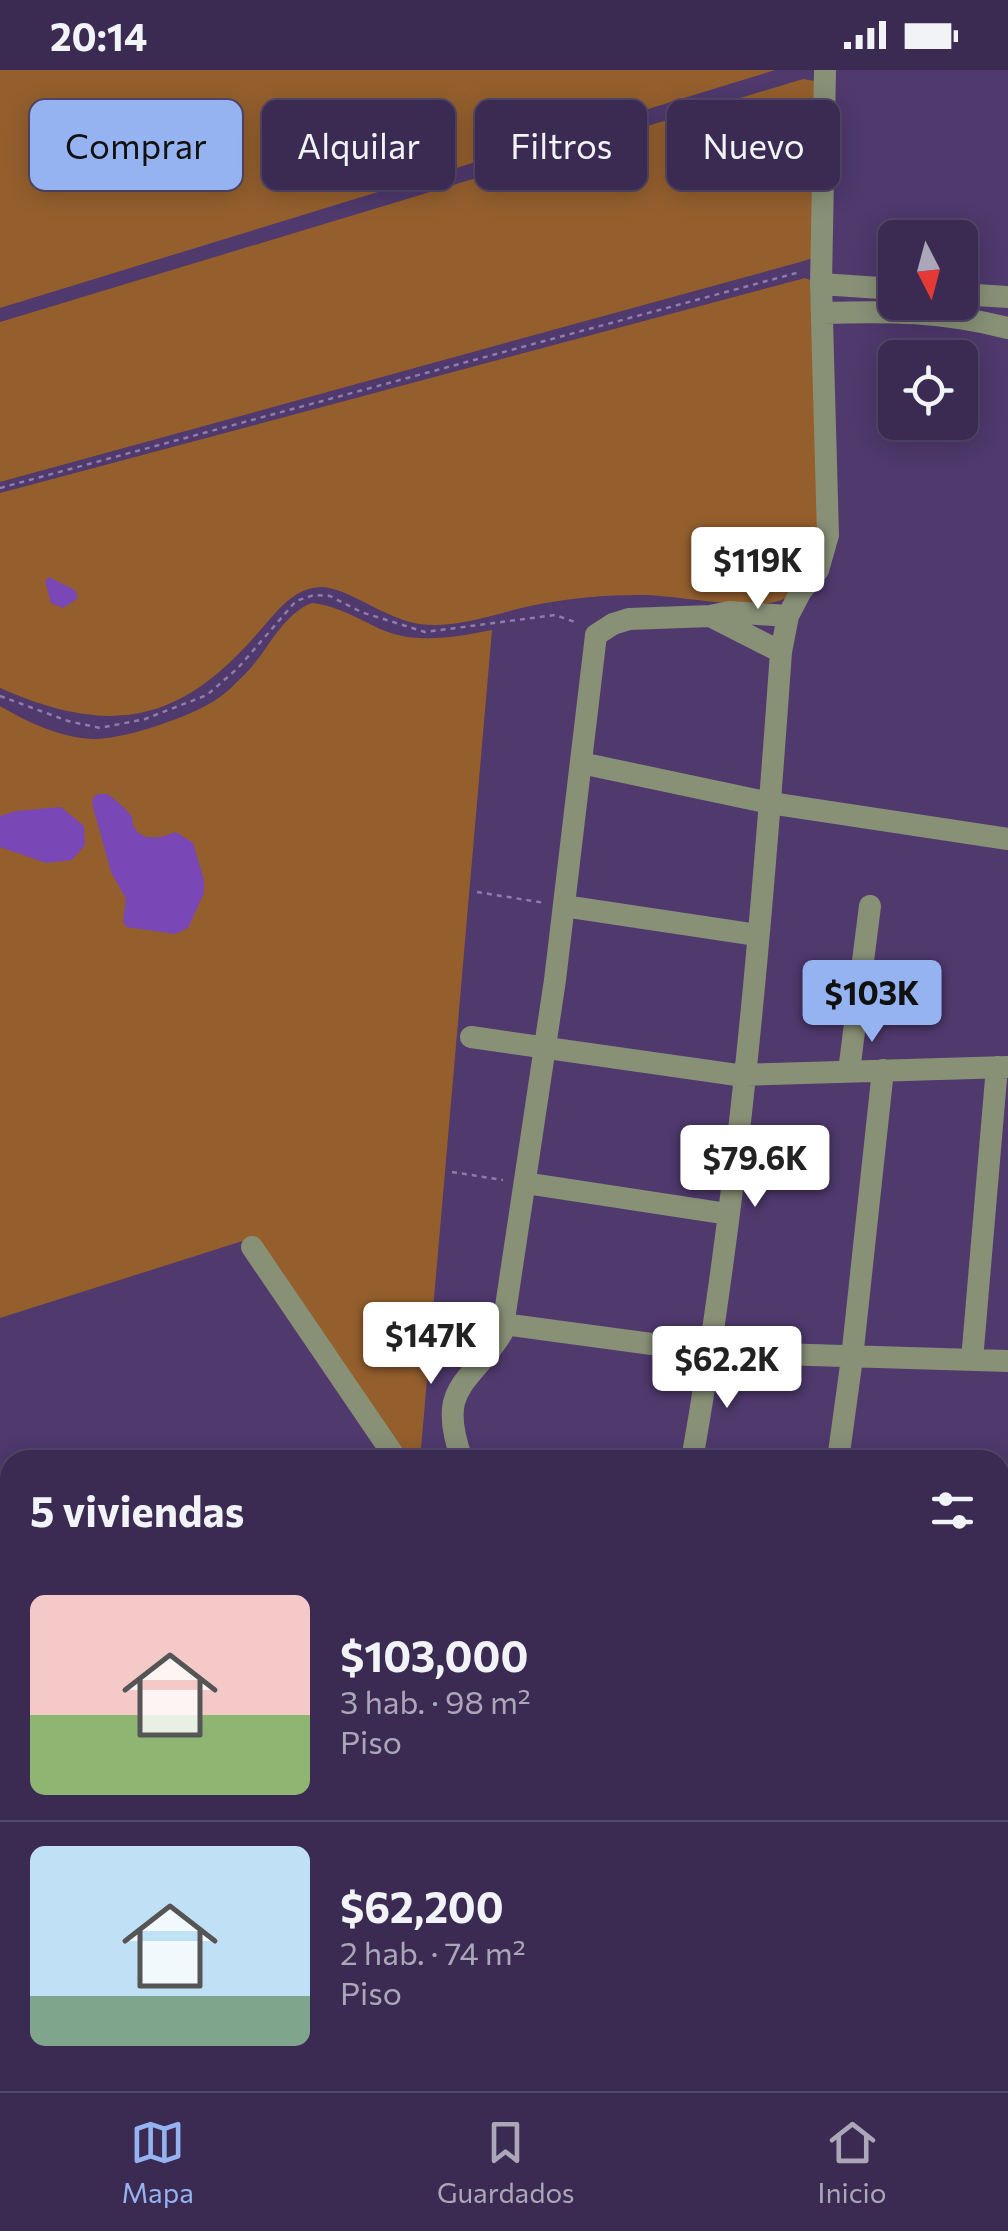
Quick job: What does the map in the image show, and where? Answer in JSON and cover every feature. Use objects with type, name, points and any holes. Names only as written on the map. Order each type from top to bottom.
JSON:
[{"type":"street","points":[[694,1450],[711,1352],[746,1074],[782,652],[788,616],[800,591],[818,570],[828,535],[821,275],[825,70]]},
{"type":"street","points":[[821,275],[878,286]]},
{"type":"street","points":[[978,295],[1008,297]]},
{"type":"street","points":[[822,313],[902,310],[957,315],[1008,328]]},
{"type":"street","points":[[459,1450],[451,1428],[458,1390],[489,1354],[504,1324],[564,906],[596,635],[613,624],[630,620],[749,612],[788,616]]},
{"type":"street","points":[[710,616],[782,652]]},
{"type":"street","points":[[580,763],[770,803],[1008,839]]},
{"type":"street","points":[[564,906],[757,934]]},
{"type":"street","points":[[850,1071],[870,906]]},
{"type":"street","points":[[471,1038],[746,1074],[1002,1067],[972,1360]]},
{"type":"street","points":[[839,1450],[883,1070]]},
{"type":"street","points":[[525,1183],[728,1214]]},
{"type":"street","points":[[252,1247],[390,1450]]},
{"type":"street","points":[[504,1324],[711,1352],[1008,1361]]},
{"type":"path","points":[[0,488],[821,275]]},
{"type":"path","points":[[0,696],[42,713],[100,728],[145,719],[207,695],[238,668],[296,601],[314,595],[330,596],[361,612],[425,632],[555,615],[577,622],[596,635]]},
{"type":"path","points":[[478,892],[564,906]]},
{"type":"path","points":[[452,1172],[525,1183]]},
{"type":"shaded area","points":[[0,70],[775,70],[667,100],[647,109],[647,100],[475,100],[475,162],[455,168],[455,100],[262,100],[262,190],[384,190],[0,308]]},
{"type":"shaded area","points":[[803,79],[815,81],[815,100],[734,100]]},
{"type":"shaded area","points":[[667,120],[667,190],[813,190],[812,258],[0,482],[0,322],[436,190],[455,190],[455,184],[475,178],[475,190],[647,190],[647,126]]},
{"type":"shaded area","points":[[805,278],[810,280],[820,533],[804,577],[785,598],[758,604],[643,595],[601,596],[433,625],[406,621],[341,592],[320,587],[292,598],[227,665],[198,688],[168,704],[138,713],[107,716],[38,703],[0,688],[0,493]]},
{"type":"shaded area","points":[[49,577],[75,590],[78,598],[63,608],[51,603],[45,581]]},
{"type":"shaded area","points":[[312,603],[321,605],[407,637],[450,637],[492,630],[421,1450],[401,1450],[252,1238],[0,1318],[0,706],[46,729],[83,738],[108,738],[156,726],[223,695],[302,608]]},
{"type":"shaded area","points":[[97,794],[108,794],[121,805],[142,835],[153,838],[176,832],[193,843],[204,893],[188,928],[175,934],[126,927],[126,899],[111,872],[93,807],[92,800]]},
{"type":"shaded area","points":[[61,807],[84,826],[85,845],[72,860],[46,863],[0,847],[0,816]]}]
